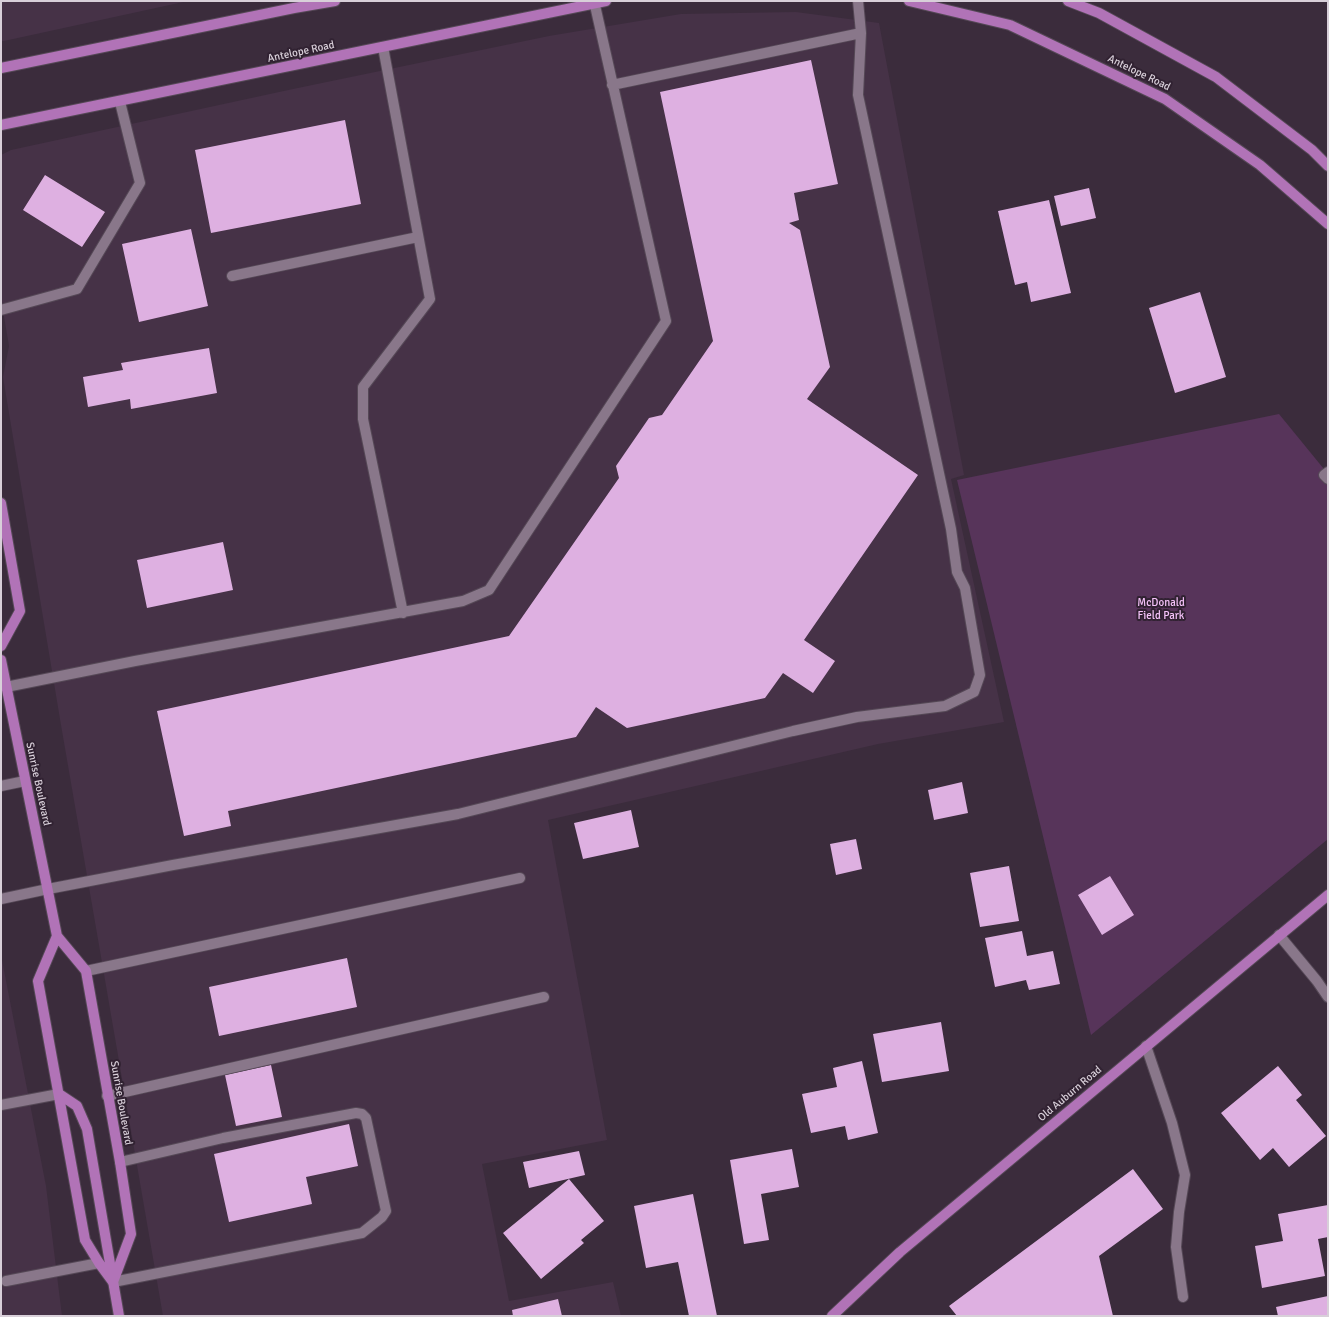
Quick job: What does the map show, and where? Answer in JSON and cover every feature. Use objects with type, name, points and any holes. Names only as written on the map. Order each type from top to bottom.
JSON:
[{"type":"main road","points":[[1,68],[293,4],[335,1]]},
{"type":"main road","name":"Antelope Road","points":[[1,125],[120,102],[594,2],[606,1]]},
{"type":"main road","name":"Antelope Road","points":[[909,1],[1010,25],[1164,99],[1260,165],[1328,224]]},
{"type":"main road","points":[[1068,1],[1099,13],[1216,77],[1312,150],[1328,166]]},
{"type":"main road","points":[[1,503],[20,611],[1,646]]},
{"type":"main road","name":"Sunrise Boulevard","points":[[1,660],[4,681],[57,936],[86,971],[107,1096],[120,1162],[131,1234],[113,1282]]},
{"type":"main road","name":"Old Auburn Road","points":[[832,1316],[900,1252],[1328,895]]},
{"type":"main road","points":[[57,936],[38,981],[85,1240],[113,1282]]},
{"type":"main road","points":[[59,1094],[77,1106],[87,1129],[119,1316]]},
{"type":"street","points":[[1,899],[173,865],[458,814],[793,731],[856,717],[945,706],[974,692],[980,675],[965,588],[957,572],[949,521],[858,95],[861,33],[858,1]]},
{"type":"street","points":[[4,681],[135,661],[403,613],[463,601],[490,590],[666,321],[594,2]]},
{"type":"street","points":[[612,85],[861,33]]},
{"type":"street","points":[[383,47],[430,299],[363,387],[363,420],[403,613]]},
{"type":"street","points":[[1,310],[77,289],[140,183],[120,102]]},
{"type":"street","points":[[232,276],[418,237]]},
{"type":"street","points":[[1328,472],[1324,475],[1328,479]]},
{"type":"street","points":[[1,786],[25,781]]},
{"type":"street","points":[[86,971],[520,878]]},
{"type":"street","points":[[1279,935],[1318,981],[1328,997]]},
{"type":"street","points":[[107,1096],[544,997]]},
{"type":"street","points":[[1146,1046],[1172,1123],[1185,1175],[1179,1212],[1176,1247],[1183,1297]]},
{"type":"street","points":[[1,1105],[59,1094]]},
{"type":"street","points":[[113,1282],[362,1233],[386,1212],[366,1118],[362,1114],[356,1113],[223,1138],[120,1162]]},
{"type":"street","points":[[6,1281],[99,1263]]},
{"type":"shaded area","points":[[1,1],[188,1],[1,41]]},
{"type":"shaded area","points":[[796,12],[879,23],[964,475],[951,479],[1004,722],[878,744],[548,820],[607,1140],[482,1164],[509,1301],[613,1282],[621,1316],[163,1316],[61,725],[3,377],[9,346],[1,299],[1,155],[11,150],[293,89],[549,36],[681,14]]},
{"type":"shaded area","points":[[1,955],[46,1186],[62,1316],[1,1316]]},
{"type":"green space","name":"McDonald Field Park","points":[[1279,414],[1328,474],[1328,839],[1091,1035],[957,480]]},
{"type":"building","points":[[811,60],[838,184],[794,193],[799,220],[789,223],[800,230],[830,367],[807,399],[918,475],[804,640],[835,661],[813,693],[783,673],[765,698],[627,728],[596,707],[576,737],[228,811],[231,826],[184,836],[157,711],[509,636],[619,478],[616,466],[649,418],[662,415],[713,341],[660,92]]},
{"type":"building","points":[[345,120],[361,204],[211,233],[195,150]]},
{"type":"building","points":[[45,175],[105,212],[82,247],[23,210]]},
{"type":"building","points":[[1089,188],[1096,218],[1061,226],[1054,196]]},
{"type":"building","points":[[1049,200],[1071,293],[1031,302],[1027,282],[1015,285],[998,211]]},
{"type":"building","points":[[191,229],[208,306],[139,322],[122,244]]},
{"type":"building","points":[[1200,292],[1226,377],[1175,393],[1149,308]]},
{"type":"building","points":[[209,348],[217,393],[131,409],[130,399],[88,407],[83,377],[123,370],[121,363]]},
{"type":"building","points":[[223,542],[233,590],[147,608],[137,560]]},
{"type":"building","points":[[962,782],[968,813],[934,820],[928,790]]},
{"type":"building","points":[[631,810],[639,847],[583,859],[574,823]]},
{"type":"building","points":[[856,839],[862,869],[836,875],[830,844]]},
{"type":"building","points":[[1009,866],[1019,921],[980,927],[970,873]]},
{"type":"building","points":[[1110,876],[1134,915],[1102,935],[1078,895]]},
{"type":"building","points":[[1022,931],[1027,956],[1053,951],[1060,984],[1029,990],[1026,980],[995,987],[985,938]]},
{"type":"building","points":[[347,958],[357,1007],[219,1036],[209,987]]},
{"type":"building","points":[[941,1022],[949,1071],[882,1082],[873,1034]]},
{"type":"building","points":[[862,1061],[878,1133],[848,1140],[845,1126],[811,1133],[802,1094],[837,1087],[833,1068]]},
{"type":"building","points":[[271,1065],[282,1117],[236,1126],[225,1075]]},
{"type":"building","points":[[1278,1066],[1302,1095],[1296,1100],[1326,1136],[1289,1167],[1273,1148],[1260,1160],[1221,1113]]},
{"type":"building","points":[[349,1124],[358,1166],[306,1177],[312,1204],[229,1222],[214,1154]]},
{"type":"building","points":[[792,1149],[799,1187],[761,1194],[769,1240],[744,1244],[730,1160]]},
{"type":"building","points":[[579,1151],[585,1175],[529,1188],[523,1162]]},
{"type":"building","points":[[1133,1169],[1163,1209],[1099,1256],[1113,1316],[957,1316],[949,1306]]},
{"type":"building","points":[[569,1179],[604,1221],[581,1240],[584,1243],[541,1279],[503,1233]]},
{"type":"building","points":[[693,1194],[717,1316],[689,1316],[678,1262],[646,1268],[634,1206]]},
{"type":"building","points":[[1328,1205],[1328,1237],[1318,1239],[1325,1276],[1262,1288],[1255,1246],[1283,1241],[1278,1214]]},
{"type":"building","points":[[1328,1296],[1328,1316],[1278,1316],[1276,1307]]},
{"type":"building","points":[[558,1299],[562,1316],[513,1316],[512,1310]]}]
